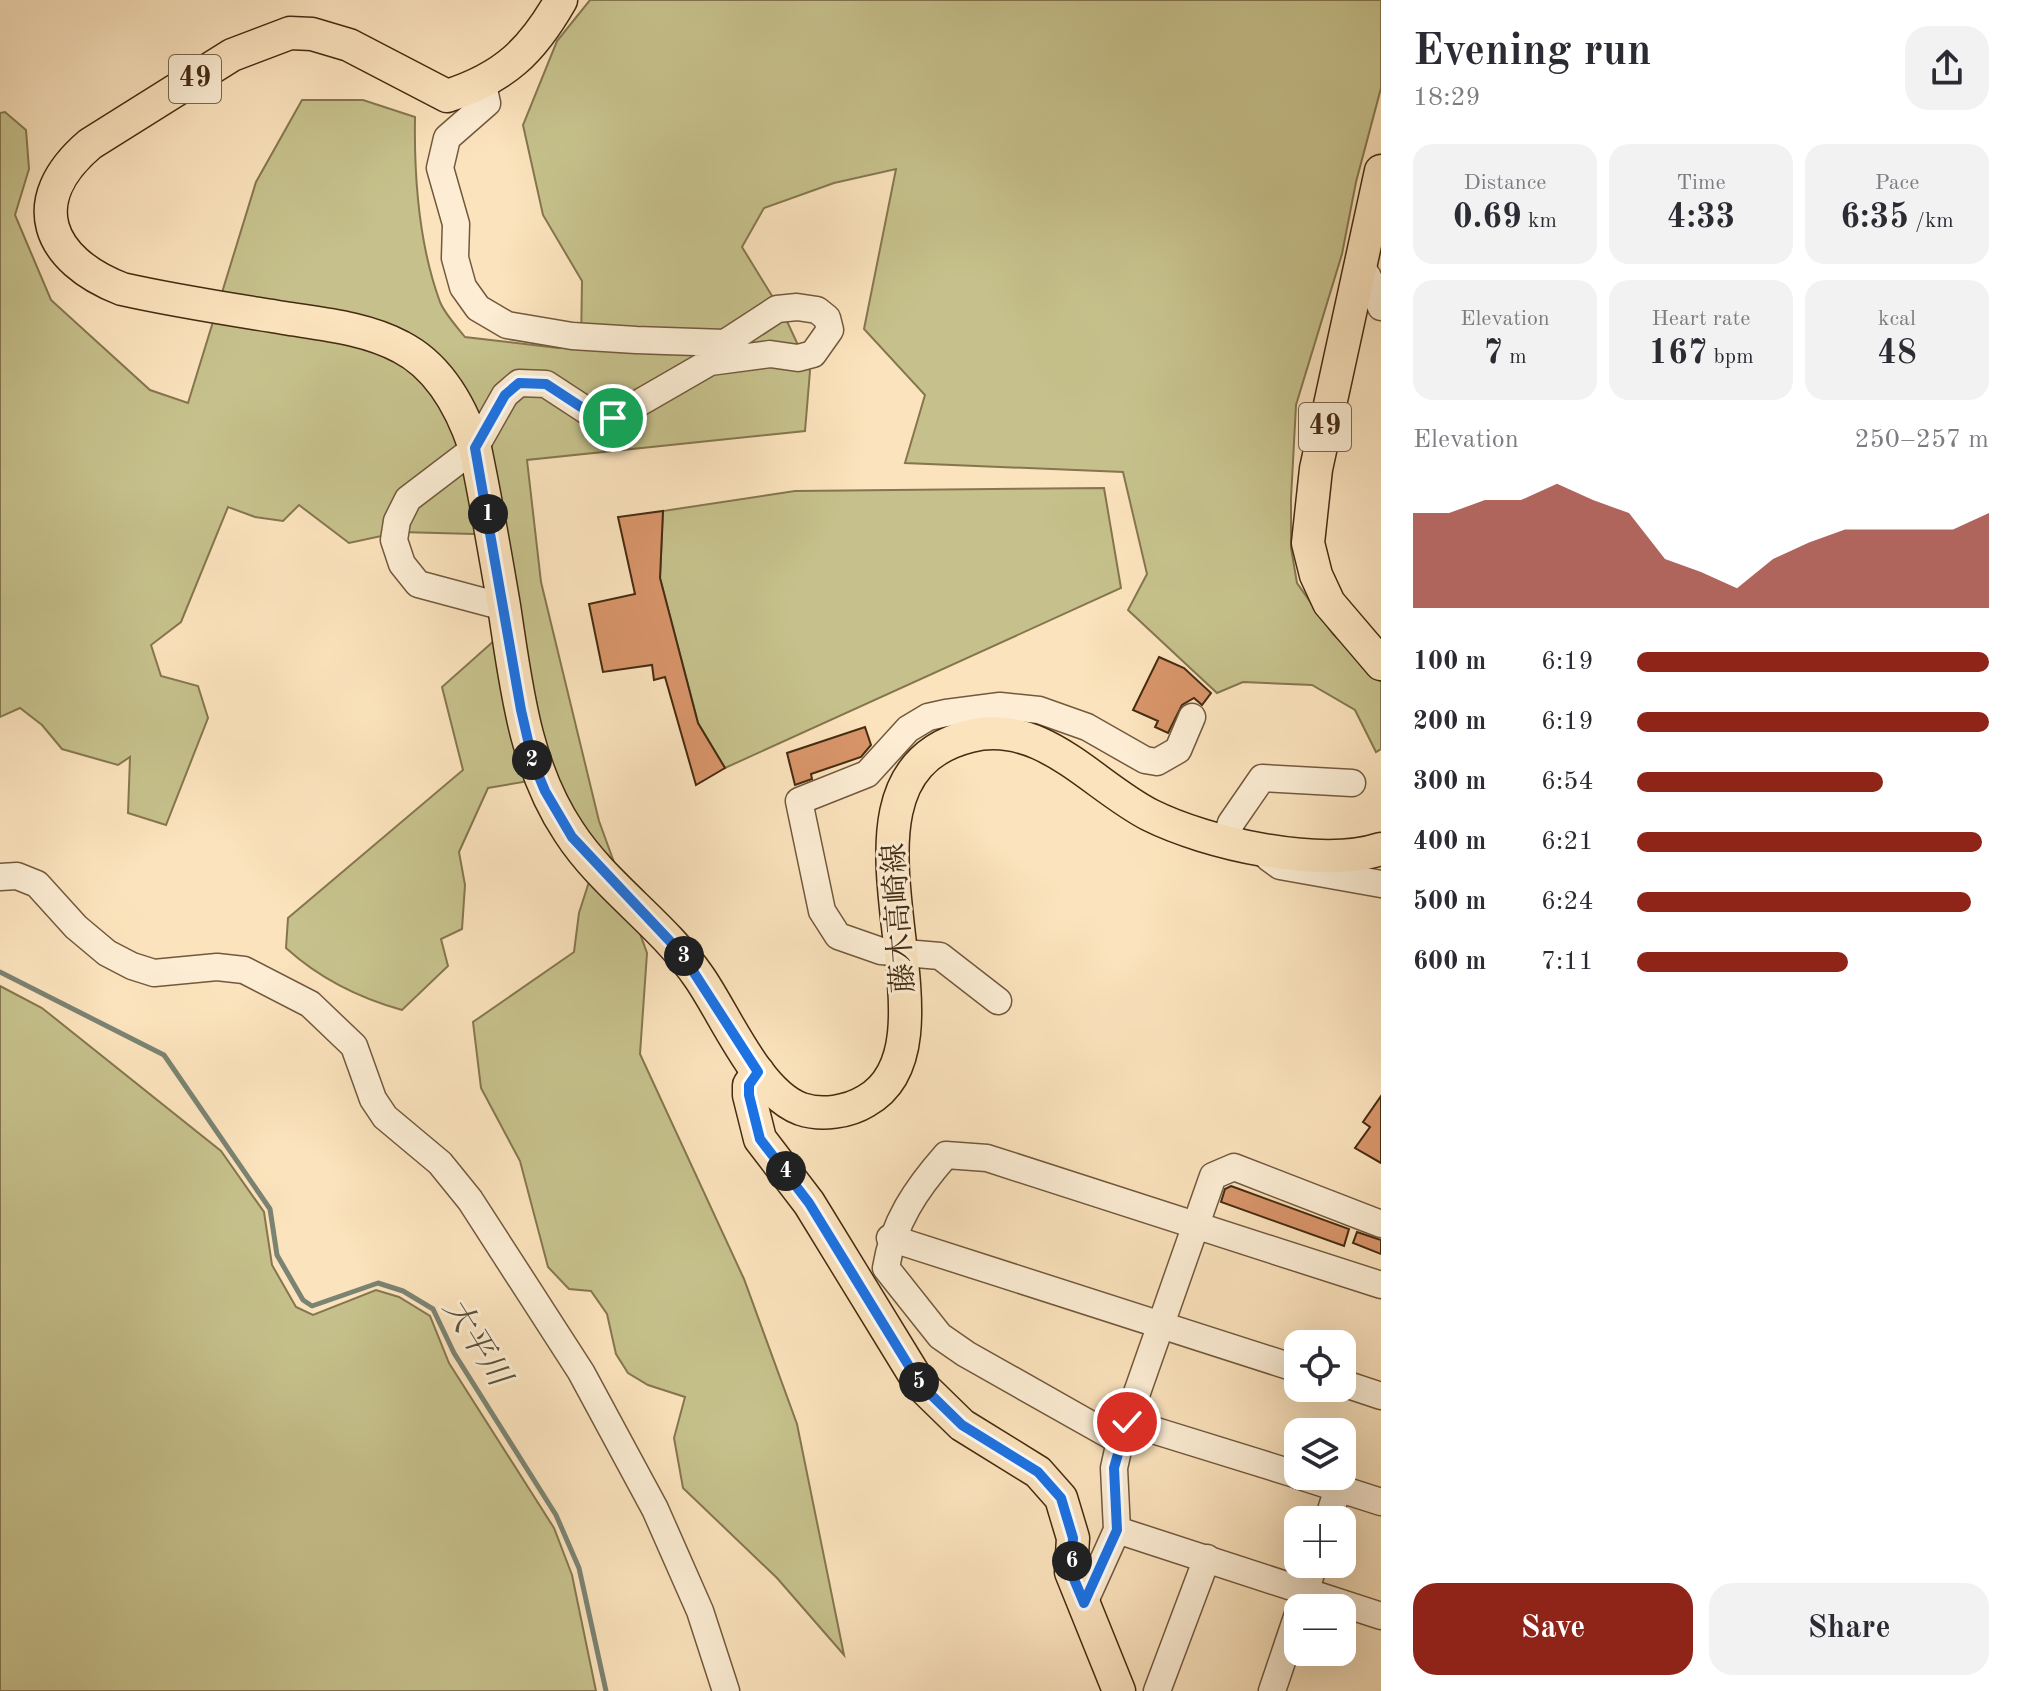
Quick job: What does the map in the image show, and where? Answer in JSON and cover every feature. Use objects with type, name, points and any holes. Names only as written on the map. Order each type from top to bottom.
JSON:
[{"type":"main road","name":"49","points":[[483,85],[529,47],[547,25],[561,0]]},
{"type":"main road","name":"藤木高崎線","points":[[483,85],[447,96],[349,45],[312,34],[290,33],[232,55],[90,144],[72,159],[55,190],[51,210],[54,232],[76,266],[93,278],[122,289],[331,325],[383,339],[420,360],[454,399],[475,448],[533,762],[557,814],[572,837],[682,954],[758,1072],[780,1097],[802,1109],[820,1112],[856,1107],[883,1090],[900,1059],[906,1027],[892,865],[898,811],[913,776],[962,724],[1045,745],[1151,816],[1194,833],[1264,849],[1321,856],[1353,856],[1381,849]]},
{"type":"main road","name":"49","points":[[1381,171],[1316,469],[1308,543],[1316,575],[1329,603],[1381,664]]},
{"type":"main road","points":[[758,1072],[749,1085],[749,1095],[760,1139],[809,1203],[920,1384],[962,1425],[1038,1472],[1061,1498],[1073,1538],[1071,1572],[1119,1691]]},
{"type":"street","points":[[483,85],[487,103],[447,138],[440,168],[456,224],[455,258],[463,287],[478,308],[507,325],[572,336],[725,343],[777,309],[797,307],[817,310],[827,318],[830,330],[813,354],[798,358],[770,354],[710,362],[613,418],[598,418],[546,384],[519,383],[505,395],[475,448],[408,499],[397,521],[394,540],[402,564],[418,584],[504,607]]},
{"type":"street","points":[[1360,271],[1367,275],[1381,307]]},
{"type":"street","points":[[998,1001],[940,956],[881,951],[838,936],[825,918],[799,801],[867,774],[908,729],[928,717],[962,724],[1011,706],[1054,714],[1087,727],[1145,760],[1157,762],[1178,750],[1192,717]]},
{"type":"street","points":[[1226,840],[1231,823],[1262,778],[1352,783]]},
{"type":"street","points":[[1264,849],[1270,860],[1280,866],[1381,884]]},
{"type":"street","points":[[0,877],[17,876],[37,884],[76,927],[107,953],[132,966],[154,973],[217,967],[244,970],[310,1004],[354,1046],[373,1099],[385,1117],[440,1163],[470,1200],[581,1372],[655,1509],[700,1611],[726,1691]]},
{"type":"street","points":[[1284,1472],[1124,1431],[966,1354],[940,1336],[886,1268],[890,1238],[929,1174],[946,1155],[987,1158],[1381,1285]]},
{"type":"street","points":[[1084,1603],[1117,1530],[1114,1468],[1124,1431],[1213,1176],[1234,1167],[1381,1224]]},
{"type":"street","points":[[890,1238],[1284,1364]]},
{"type":"street","points":[[1356,1388],[1381,1396]]},
{"type":"street","points":[[1344,1490],[1381,1502]]},
{"type":"street","points":[[1117,1530],[1207,1558],[1284,1596]]},
{"type":"street","points":[[1157,1691],[1207,1558]]},
{"type":"street","points":[[1356,1612],[1381,1616]]},
{"type":"street","points":[[1272,1691],[1284,1655]]},
{"type":"shaded area","points":[[590,0],[1381,0],[1381,88],[1356,182],[1342,254],[1296,405],[1291,499],[1291,548],[1297,583],[1333,634],[1381,682],[1381,749],[1376,752],[1355,710],[1312,685],[1243,682],[1217,693],[1128,610],[1147,574],[1123,472],[905,463],[925,395],[864,329],[896,169],[834,183],[764,208],[742,247],[785,317],[810,371],[805,431],[527,460],[541,582],[599,821],[647,953],[640,1054],[744,1279],[797,1424],[844,1655],[777,1578],[683,1488],[674,1438],[685,1397],[648,1385],[628,1373],[616,1354],[607,1314],[591,1291],[569,1289],[548,1267],[520,1161],[481,1088],[473,1022],[574,952],[579,913],[597,857],[546,778],[488,788],[459,852],[465,885],[462,929],[441,939],[448,966],[402,1010],[340,986],[286,948],[288,918],[463,770],[442,687],[513,624],[504,526],[474,534],[400,532],[349,543],[299,505],[283,521],[255,517],[228,507],[181,622],[151,645],[161,676],[198,686],[208,718],[166,825],[128,813],[130,757],[118,765],[62,749],[42,725],[20,708],[0,717],[0,113],[5,112],[26,130],[29,169],[15,215],[51,300],[150,390],[188,403],[256,182],[302,100],[363,100],[415,117],[417,187],[427,258],[440,302],[465,337],[558,348],[581,346],[582,281],[543,215],[523,125],[557,41]]},
{"type":"shaded area","points":[[1104,488],[1121,588],[725,768],[698,723],[660,578],[663,511],[795,491]]},
{"type":"shaded area","points":[[0,986],[42,1008],[221,1151],[264,1212],[272,1265],[296,1307],[313,1315],[376,1290],[399,1297],[430,1316],[449,1363],[554,1528],[572,1575],[596,1691],[0,1691]]},
{"type":"building","points":[[663,511],[660,578],[698,723],[725,768],[696,785],[665,677],[654,680],[652,665],[603,672],[589,604],[635,594],[618,517]]},
{"type":"building","points":[[1159,657],[1184,668],[1211,693],[1202,705],[1194,698],[1182,705],[1168,733],[1155,727],[1158,721],[1133,710]]},
{"type":"building","points":[[865,727],[871,745],[861,757],[811,774],[812,779],[795,785],[787,753]]},
{"type":"building","points":[[1381,1096],[1381,1163],[1355,1148],[1370,1127],[1363,1122]]},
{"type":"building","points":[[1231,1186],[1349,1229],[1344,1246],[1221,1202],[1225,1189]]},
{"type":"building","points":[[1357,1232],[1381,1240],[1381,1254],[1353,1243]]},
{"type":"waterway","name":"大平川","points":[[0,972],[164,1055],[270,1209],[277,1255],[303,1300],[312,1306],[378,1283],[403,1291],[433,1309],[454,1353],[556,1515],[579,1568],[606,1691]]},
{"type":"route","points":[[613,418],[598,418],[546,384],[519,383],[505,395],[475,448],[521,710],[533,762],[545,791],[572,837],[664,931],[700,978],[758,1072],[749,1085],[749,1095],[750,1110],[760,1139],[809,1203],[920,1384],[940,1408],[962,1425],[1038,1472],[1053,1485],[1068,1515],[1073,1538],[1071,1572],[1084,1603],[1117,1530],[1114,1468],[1127,1422]]}]
